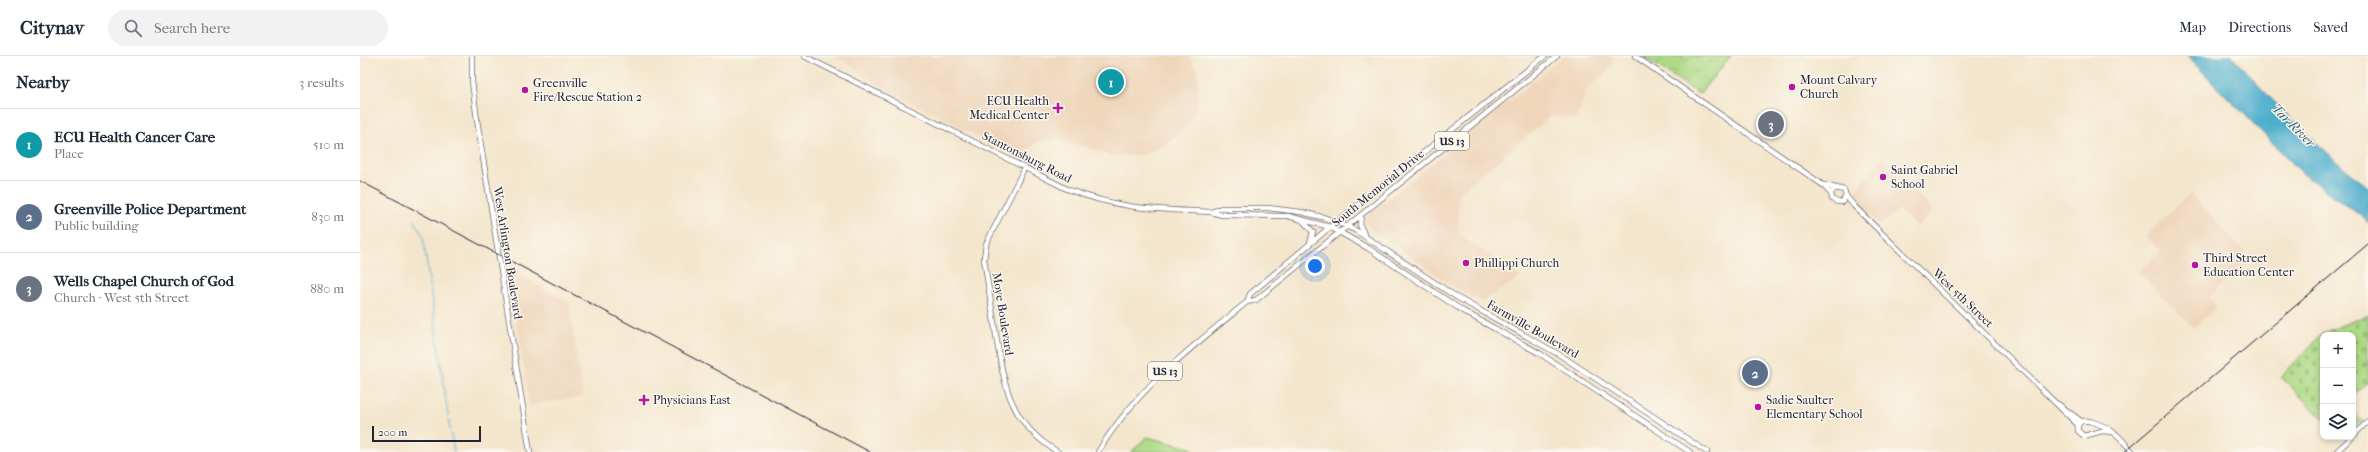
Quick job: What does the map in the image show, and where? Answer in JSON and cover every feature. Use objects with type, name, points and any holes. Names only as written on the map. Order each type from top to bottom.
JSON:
[{"type":"main road","name":"West Arlington Boulevard","points":[[472,56],[472,81],[477,120],[530,452]]},
{"type":"main road","name":"Stantonsburg Road","points":[[804,56],[1067,189],[1103,202],[1133,208],[1211,212],[1222,215],[1301,218],[1330,227],[1339,232]]},
{"type":"main road","name":"South Memorial Drive","points":[[1247,302],[1250,294],[1330,227],[1545,56]]},
{"type":"main road","name":"South Memorial Drive","points":[[1098,452],[1110,431],[1132,403],[1164,372],[1247,302],[1256,300],[1557,56]]},
{"type":"main road","points":[[1635,56],[1823,185],[1831,194],[1835,202],[1842,202],[1846,196],[1843,188],[1823,185]]},
{"type":"main road","name":"Moye Boulevard","points":[[1025,167],[986,244],[984,259],[1002,369],[1010,399],[1022,421],[1034,434],[1058,452]]},
{"type":"main road","points":[[1831,194],[1835,188]]},
{"type":"main road","name":"West 5th Street","points":[[1846,196],[1854,206],[2079,423]]},
{"type":"main road","name":"West 5th Street","points":[[1842,202],[1854,206]]},
{"type":"main road","name":"Stantonsburg Road","points":[[1211,212],[1221,208],[1288,210],[1314,215],[1347,226]]},
{"type":"main road","points":[[1361,215],[1360,225],[1365,236]]},
{"type":"main road","points":[[1301,218],[1313,232],[1310,244]]},
{"type":"main road","name":"Farmville Boulevard","points":[[1347,226],[1365,236],[1456,296],[1560,355],[1707,452]]},
{"type":"main road","name":"Farmville Boulevard","points":[[1339,232],[1368,248],[1463,311],[1552,361],[1690,452]]},
{"type":"main road","points":[[2114,432],[2102,431],[2087,436],[2082,435],[2078,431],[2079,423],[2089,420],[2093,424],[2107,428],[2114,432],[2133,452]]},
{"type":"main road","points":[[2356,432],[2368,421]]},
{"type":"main road","points":[[2092,434],[2094,429],[2093,424]]},
{"type":"main road","points":[[2336,452],[2348,440]]},
{"type":"shaded area","name":"ECU Health Medical Center","points":[[837,56],[1189,56],[1197,69],[1199,101],[1193,116],[1182,131],[1159,148],[1142,155],[1110,156],[1058,138],[1038,142],[1018,157],[882,88]]},
{"type":"shaded area","points":[[1564,56],[1614,56],[1608,71],[1587,89],[1577,119],[1551,116],[1459,193],[1458,234],[1522,277],[1481,302],[1454,287],[1366,225],[1365,219],[1371,213]]},
{"type":"shaded area","name":"Saint Gabriel School","points":[[1882,158],[1932,209],[1933,212],[1917,227],[1898,209],[1881,225],[1850,197]]},
{"type":"shaded area","name":"Third Street Education Center","points":[[2190,193],[2251,259],[2209,296],[2217,306],[2194,328],[2138,272],[2161,251],[2146,236]]},
{"type":"shaded area","points":[[509,269],[569,303],[583,397],[529,405]]},
{"type":"green space","points":[[1643,56],[1731,56],[1699,94]]},
{"type":"green space","points":[[2368,315],[2368,382],[2356,394],[2356,332],[2326,332]]},
{"type":"green space","points":[[2320,336],[2320,416],[2281,377]]},
{"type":"green space","points":[[2356,414],[2363,421],[2356,428]]},
{"type":"green space","points":[[1147,437],[1193,449],[1194,452],[1131,452]]},
{"type":"water","name":"Tar River","points":[[2187,56],[2232,56],[2297,125],[2368,187],[2368,223],[2361,216],[2303,174]]},
{"type":"waterway","points":[[414,220],[423,236],[450,430]]},
{"type":"waterway","points":[[451,434],[454,452]]},
{"type":"railway","points":[[360,181],[870,452]]},
{"type":"railway","points":[[2124,452],[2368,244]]},
{"type":"place","name":"ECU Health Cancer Care","points":[[1111,82]]},
{"type":"place","name":"Mount Calvary Church","points":[[1792,87]]},
{"type":"place","name":"Greenville Fire/Rescue Station 2","points":[[525,90]]},
{"type":"place","name":"ECU Health Medical Center","points":[[1058,108]]},
{"type":"place","name":"Wells Chapel Church of God","points":[[1771,124]]},
{"type":"place","name":"Saint Gabriel School","points":[[1883,177]]},
{"type":"place","name":"Phillippi Church","points":[[1466,263]]},
{"type":"place","name":"Third Street Education Center","points":[[2195,265]]},
{"type":"place","name":"Greenville Police Department","points":[[1755,373]]},
{"type":"place","name":"Physicians East","points":[[644,400]]},
{"type":"place","name":"Sadie Saulter Elementary School","points":[[1758,407]]}]
